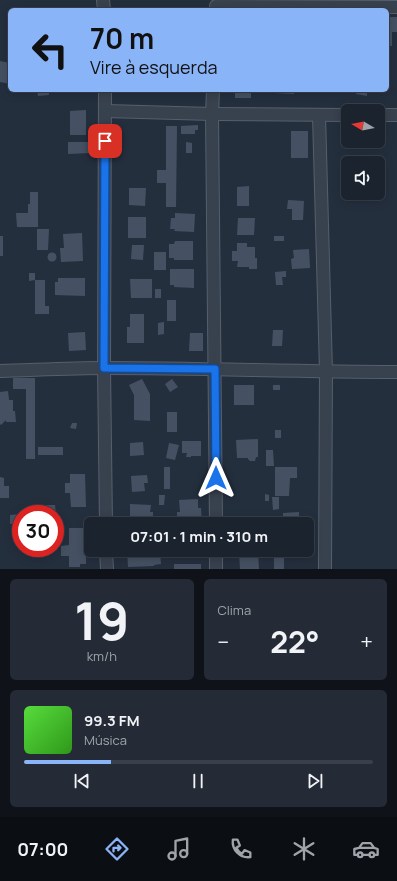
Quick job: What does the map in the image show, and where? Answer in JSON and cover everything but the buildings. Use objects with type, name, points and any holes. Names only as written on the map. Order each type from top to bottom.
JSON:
[{"type":"street","points":[[216,5],[397,7]]},
{"type":"street","points":[[105,92],[104,368],[106,517]]},
{"type":"street","points":[[213,92],[216,517]]},
{"type":"street","points":[[106,111],[341,115]]},
{"type":"street","points":[[319,115],[326,372],[325,569]]},
{"type":"street","points":[[385,115],[397,115]]},
{"type":"street","points":[[0,371],[104,368],[397,372]]},
{"type":"street","points":[[106,557],[107,569]]},
{"type":"street","points":[[216,557],[216,569]]},
{"type":"route","points":[[105,141],[104,368],[215,369],[216,478]]}]
